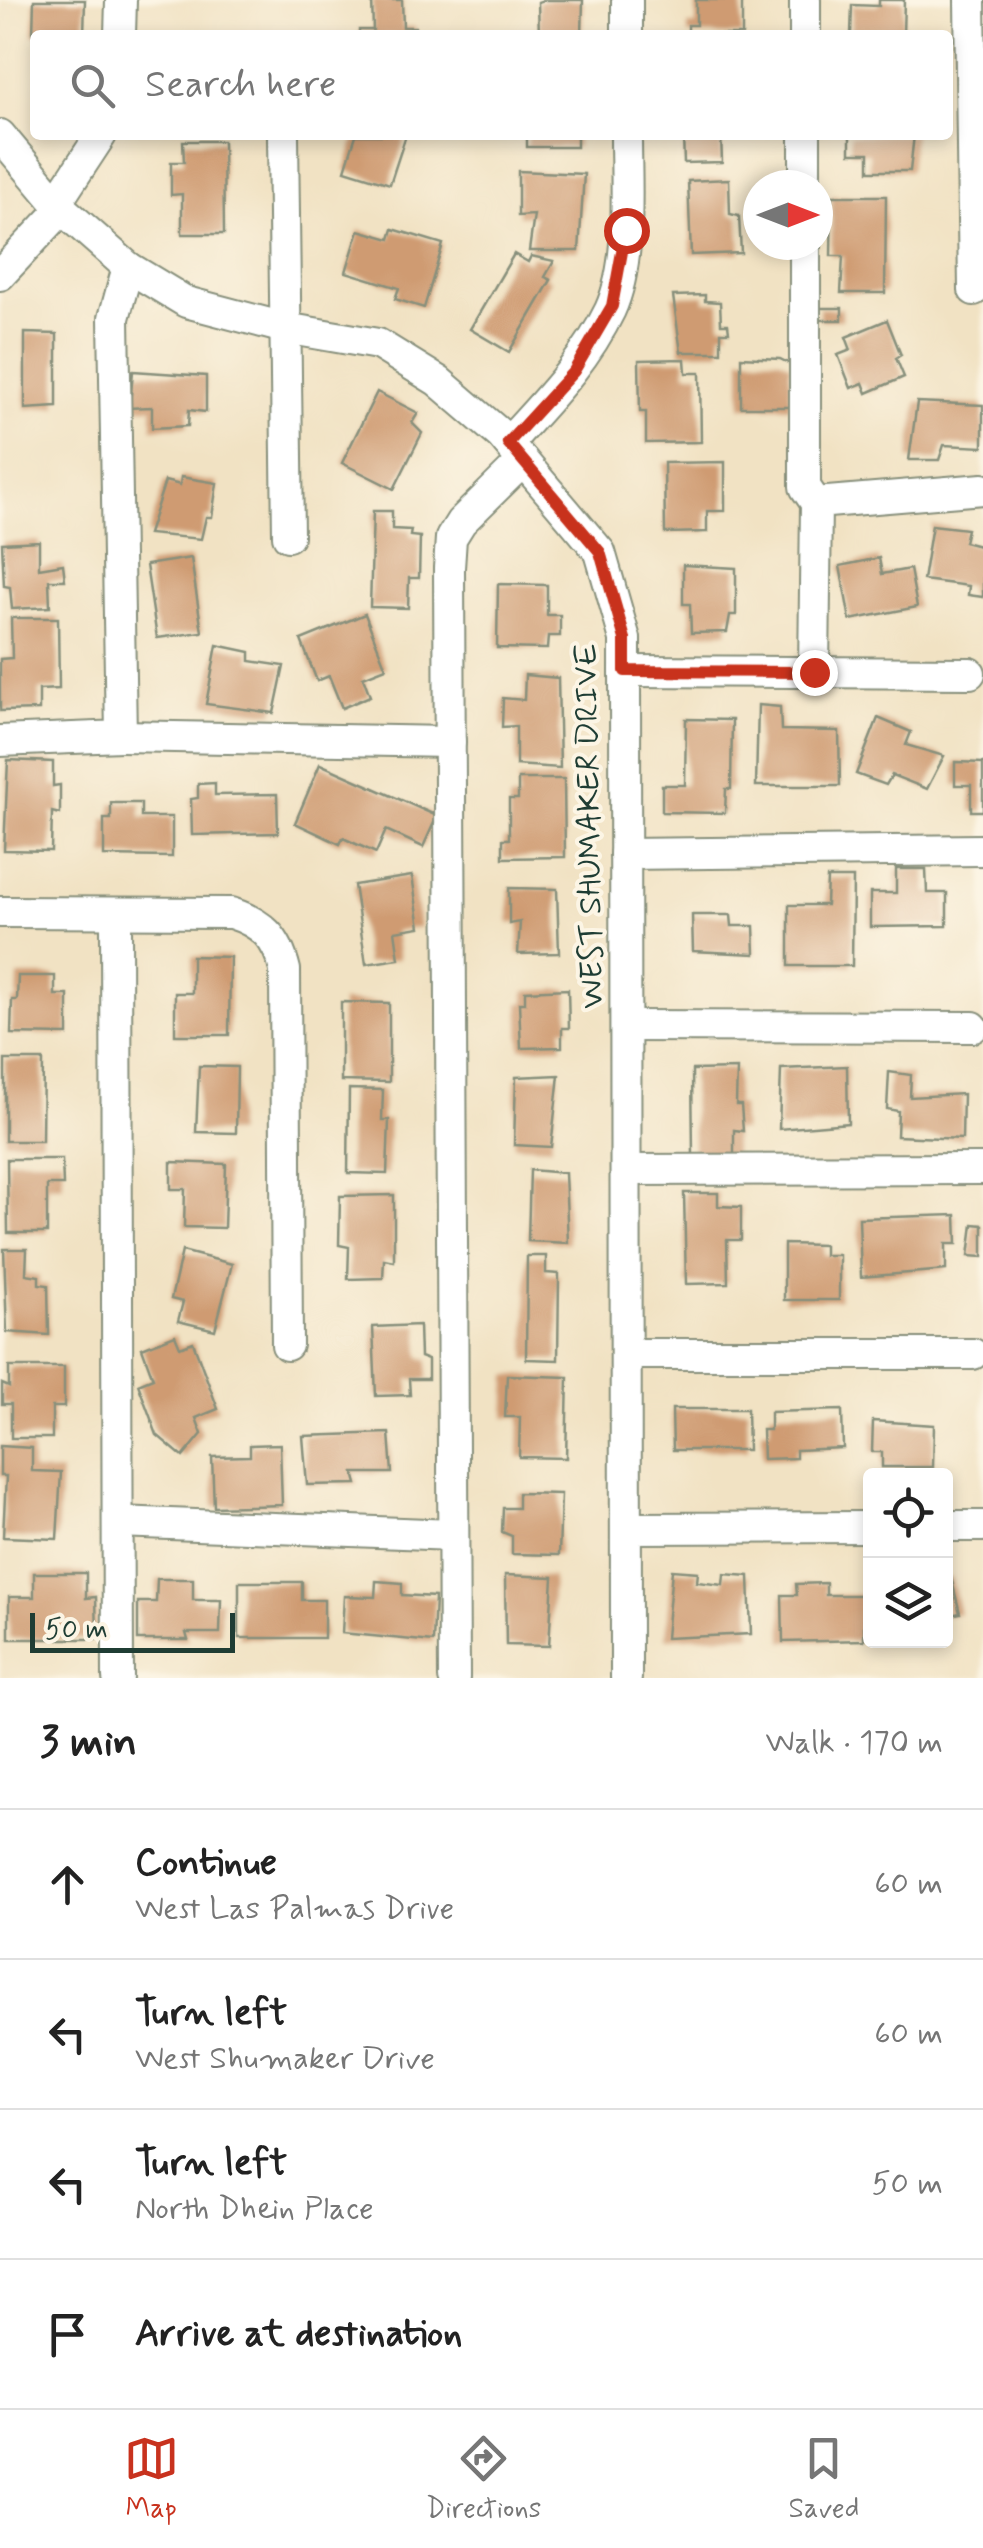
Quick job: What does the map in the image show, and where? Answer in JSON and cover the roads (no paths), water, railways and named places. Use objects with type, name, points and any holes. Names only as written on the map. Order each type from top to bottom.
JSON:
[{"type":"street","points":[[120,30],[121,0]]},
{"type":"street","points":[[627,0],[627,30]]},
{"type":"street","points":[[805,0],[805,30]]},
{"type":"street","points":[[970,0],[974,290]]},
{"type":"street","name":"WEST SHUMAKER DRIVE","points":[[0,135],[59,206],[128,267],[186,302],[286,328],[378,344],[438,380],[516,452],[600,552],[625,639],[626,1678]]},
{"type":"street","points":[[0,275],[59,206],[98,140]]},
{"type":"street","points":[[283,140],[288,536]]},
{"type":"street","points":[[454,1678],[451,538],[574,371],[612,306],[626,230],[626,140]]},
{"type":"street","points":[[805,140],[805,170]]},
{"type":"street","points":[[805,260],[804,487],[816,503],[814,672]]},
{"type":"street","points":[[121,736],[114,318],[128,267]]},
{"type":"street","points":[[816,503],[983,489]]},
{"type":"street","points":[[625,671],[970,673]]},
{"type":"street","points":[[0,741],[121,736],[450,742]]},
{"type":"street","points":[[625,854],[983,850]]},
{"type":"street","points":[[0,912],[232,913],[270,918],[285,970],[287,1346]]},
{"type":"street","points":[[116,913],[118,1678]]},
{"type":"street","points":[[626,1026],[974,1027]]},
{"type":"street","points":[[626,1170],[983,1168]]},
{"type":"street","points":[[626,1354],[972,1354]]},
{"type":"street","points":[[118,1522],[454,1535]]},
{"type":"street","points":[[953,1526],[983,1526]]},
{"type":"street","points":[[626,1528],[863,1527]]}]
